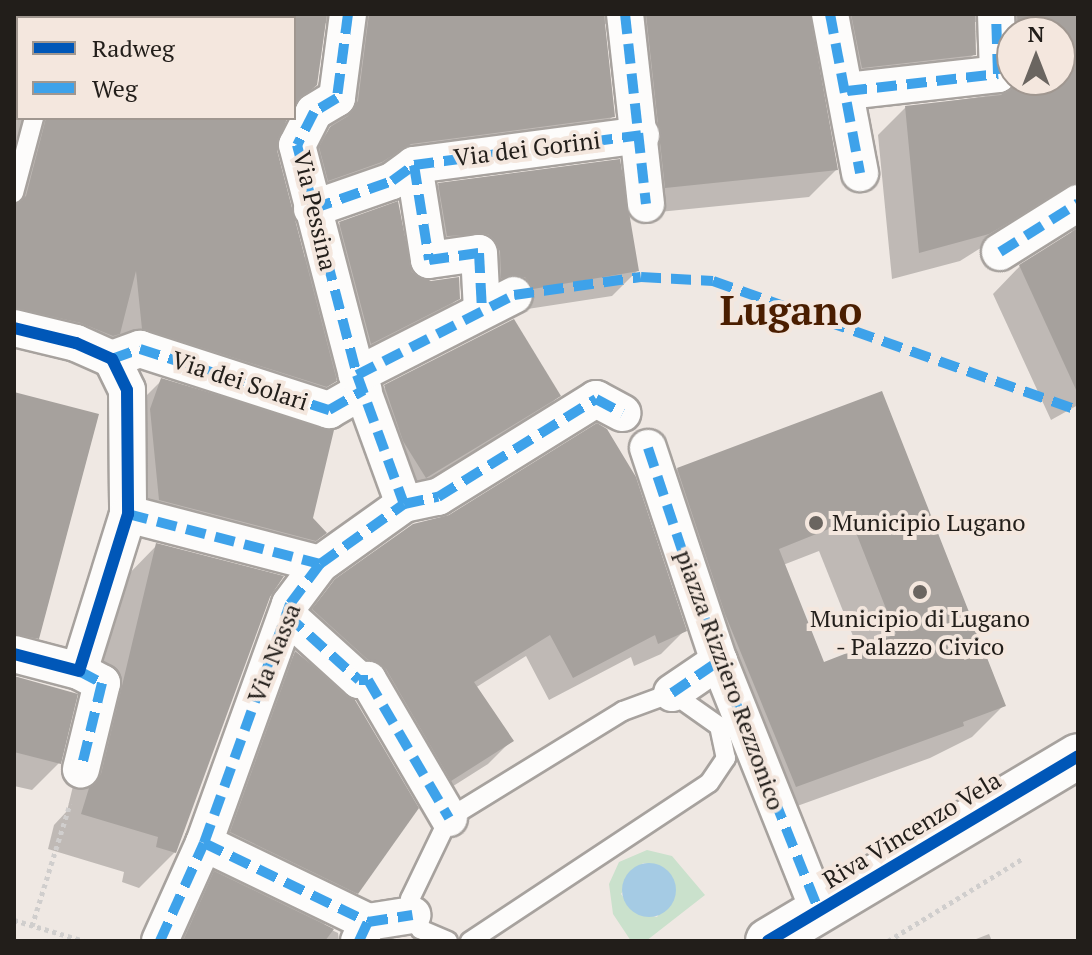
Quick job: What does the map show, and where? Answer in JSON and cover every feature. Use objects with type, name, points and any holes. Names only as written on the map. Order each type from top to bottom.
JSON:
[{"type":"main road","name":"Riva Vincenzo Vela","points":[[768,941],[1078,756]]},
{"type":"street","name":"Via Pessina","points":[[348,14],[337,98],[314,112],[297,145],[361,383],[404,504]]},
{"type":"street","points":[[625,14],[641,135],[646,204]]},
{"type":"street","points":[[830,14],[847,91],[860,173]]},
{"type":"street","points":[[847,91],[998,74],[996,14]]},
{"type":"street","name":"Via dei Gorini","points":[[312,209],[392,181],[414,165],[641,135]]},
{"type":"street","points":[[414,165],[429,260],[479,253],[482,310]]},
{"type":"street","points":[[1000,252],[1078,203]]},
{"type":"street","name":"Via dei Solari","points":[[112,359],[140,349],[329,410],[361,383],[482,310],[514,295]]},
{"type":"street","points":[[14,328],[112,359],[127,390],[128,514],[79,671]]},
{"type":"street","name":"Via Nassa","points":[[160,941],[204,843],[287,615],[320,564],[404,504],[438,497],[596,399],[622,413]]},
{"type":"street","name":"piazza Rizziero Rezzonico","points":[[648,448],[719,661],[819,911]]},
{"type":"street","points":[[128,514],[320,564]]},
{"type":"street","points":[[287,615],[359,680],[368,680],[449,818]]},
{"type":"street","points":[[14,654],[79,671],[102,683],[81,769]]},
{"type":"street","points":[[672,693],[719,661]]},
{"type":"street","points":[[204,843],[364,932],[412,915]]},
{"type":"lane","points":[[14,193],[33,120]]},
{"type":"lane","points":[[448,941],[420,929],[412,915],[416,882],[449,818],[623,711],[672,693],[719,726],[726,758],[709,783],[470,941]]},
{"type":"path","points":[[32,926],[81,769]]},
{"type":"path","points":[[888,941],[1022,859]]},
{"type":"path","points":[[14,920],[84,941]]},
{"type":"green space","points":[[647,850],[672,856],[705,895],[646,941],[631,941],[613,914],[609,884],[619,862]],"holes":[[[643,863],[663,867],[674,892],[657,917],[635,912],[621,894]]]},
{"type":"water","points":[[649,863],[668,871],[676,890],[668,909],[649,917],[630,909],[622,890],[630,871]]},
{"type":"building","points":[[327,14],[317,85],[296,103],[296,16]]},
{"type":"building","points":[[369,14],[604,14],[615,117],[411,144],[382,162],[328,181],[319,147],[330,127],[348,116],[358,101]]},
{"type":"building","points":[[646,14],[810,14],[838,170],[665,188]]},
{"type":"building","points":[[851,14],[975,14],[976,55],[862,68]]},
{"type":"building","points":[[1078,14],[1078,182],[989,234],[919,253],[905,106],[996,96],[1076,96],[1076,16],[1017,16]]},
{"type":"building","points":[[45,120],[286,120],[277,150],[337,381],[327,387],[142,329],[136,271],[120,334],[113,336],[81,323],[14,308],[14,205],[26,196]]},
{"type":"building","points":[[620,159],[639,271],[533,289],[525,277],[501,278],[500,251],[488,234],[447,236],[438,183]]},
{"type":"building","points":[[398,201],[412,272],[431,281],[459,277],[460,299],[371,344],[339,222]]},
{"type":"building","points":[[1078,228],[1078,394],[1019,265]]},
{"type":"building","points":[[514,319],[561,396],[426,478],[403,441],[384,385]]},
{"type":"building","points":[[161,378],[334,430],[313,518],[327,533],[316,541],[159,500],[150,409]]},
{"type":"building","name":"Municipio di Lugano - Palazzo Civico","points":[[882,391],[1006,706],[963,722],[964,726],[796,787],[725,614],[677,468]],"holes":[[[851,520],[896,634],[824,662],[779,549]]]},
{"type":"building","points":[[14,392],[99,414],[39,639],[14,634]]},
{"type":"building","points":[[597,423],[607,429],[636,477],[687,631],[658,644],[655,635],[573,678],[550,635],[474,682],[514,741],[451,781],[386,669],[367,659],[312,609],[335,579],[413,524],[449,515]]},
{"type":"building","points":[[156,543],[284,576],[270,597],[176,853],[156,847],[158,837],[81,814],[89,788],[101,774]]},
{"type":"building","points":[[295,651],[355,700],[419,808],[358,894],[230,832]]},
{"type":"building","points":[[14,676],[78,694],[61,764],[14,752]]},
{"type":"building","points":[[214,871],[334,929],[325,941],[183,941]]},
{"type":"marked path","points":[[348,14],[337,98],[314,112],[297,145],[357,375],[404,504]]},
{"type":"marked path","points":[[625,14],[646,204]]},
{"type":"marked path","points":[[830,14],[860,173]]},
{"type":"marked path","points":[[847,91],[998,74],[996,14]]},
{"type":"marked path","points":[[312,209],[392,181],[414,165],[641,135]]},
{"type":"marked path","points":[[414,165],[429,260],[479,253],[482,310]]},
{"type":"marked path","points":[[1000,252],[1078,203]]},
{"type":"marked path","points":[[357,375],[514,295],[641,277],[713,281],[1078,410]]},
{"type":"marked path","points":[[112,359],[140,349],[329,410],[364,390]]},
{"type":"marked path","points":[[160,941],[204,843],[290,604],[320,564],[404,504],[438,497],[596,399],[622,413]]},
{"type":"marked path","points":[[648,448],[719,661],[819,911]]},
{"type":"marked path","points":[[128,514],[320,564]]},
{"type":"marked path","points":[[287,615],[359,680],[368,680],[449,818]]},
{"type":"marked path","points":[[672,693],[719,661]]},
{"type":"marked path","points":[[79,671],[102,683],[81,769]]},
{"type":"marked path","points":[[204,843],[368,922]]},
{"type":"marked path","points":[[359,941],[368,922],[412,915]]},
{"type":"cycle path","points":[[14,328],[76,343],[112,359],[127,390],[128,514],[79,671],[14,654]]},
{"type":"cycle path","points":[[768,941],[1078,756]]},
{"type":"place","name":"Municipio Lugano","points":[[816,523]]},
{"type":"place","name":"Municipio di Lugano - Palazzo Civico","points":[[920,592]]},
{"type":"district","name":"Lugano","points":[[791,310]]}]
